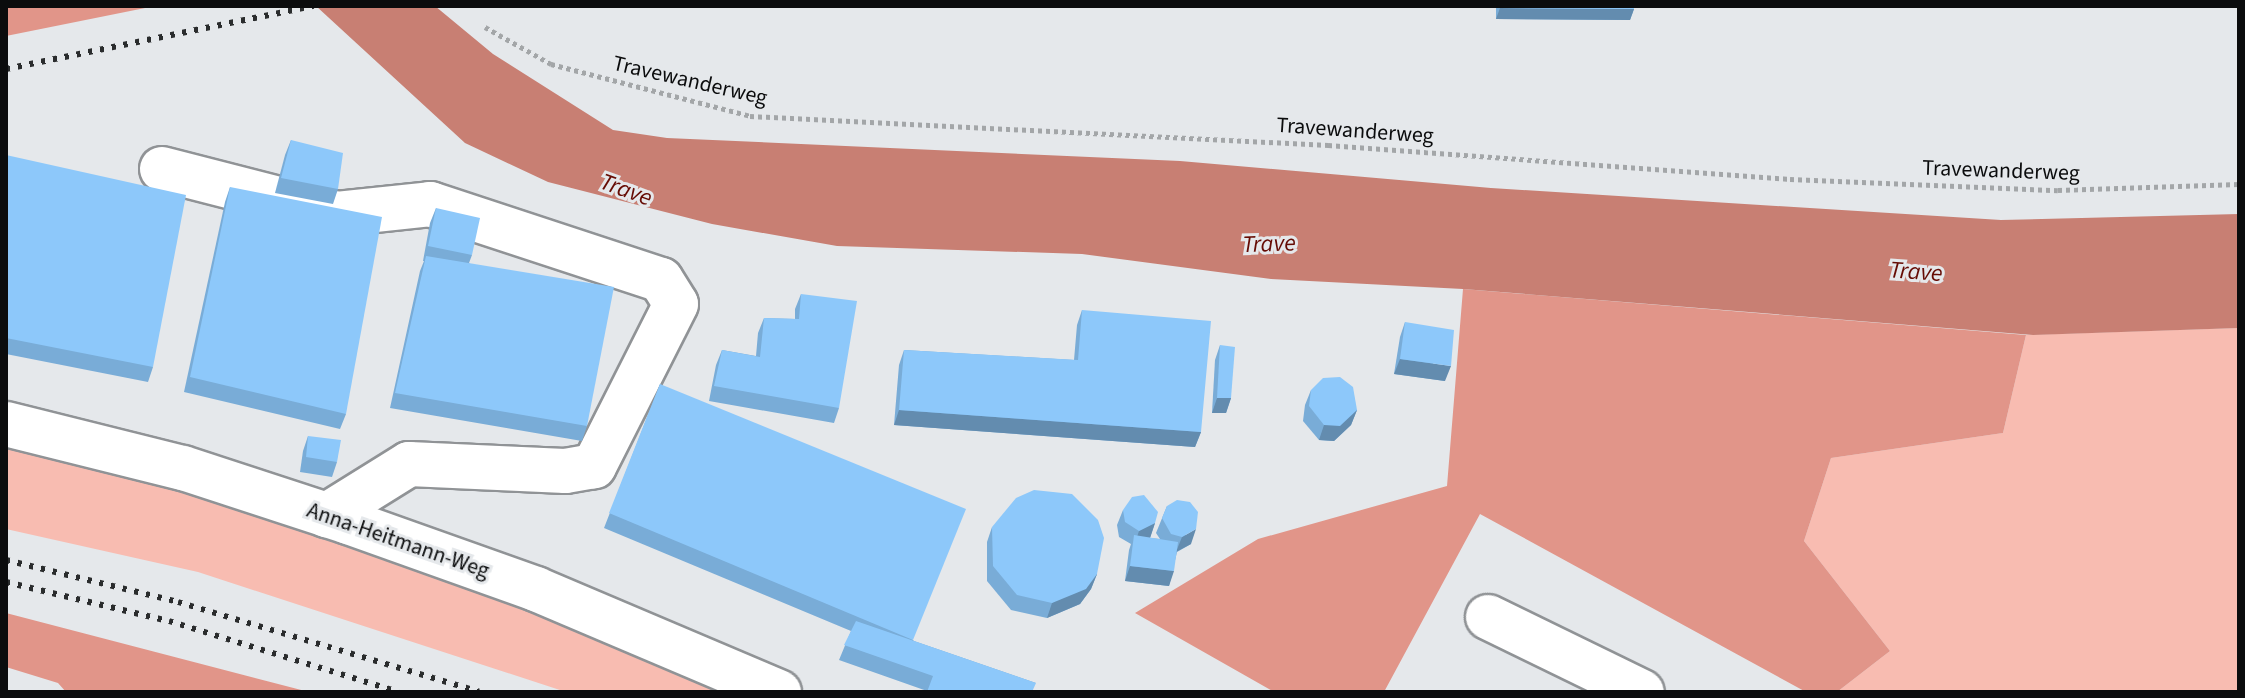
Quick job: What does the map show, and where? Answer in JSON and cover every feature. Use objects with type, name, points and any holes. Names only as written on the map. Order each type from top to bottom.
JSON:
[{"type":"street","points":[[162,169],[337,214],[430,204],[661,280],[676,304],[594,466],[565,471],[409,464],[327,515]]},
{"type":"street","name":"Anna-Heitmann-Weg","points":[[6,424],[183,468],[327,515],[536,589],[779,692]]},
{"type":"street","points":[[1488,617],[1642,692]]},
{"type":"path","name":"Travewanderweg","points":[[485,27],[551,64],[750,116],[1328,145],[1806,180],[2058,190],[2239,184]]},
{"type":"shaded area","points":[[6,6],[155,6],[6,36]]},
{"type":"shaded area","points":[[1463,289],[2026,335],[2003,433],[1831,458],[1804,541],[1890,651],[1837,692],[1806,692],[1480,514],[1384,692],[1274,692],[1135,613],[1258,539],[1447,486]]},
{"type":"shaded area","points":[[2239,328],[2239,692],[1837,692],[1890,651],[1804,541],[1831,458],[2003,433],[2026,335]]},
{"type":"shaded area","points":[[6,444],[168,483],[525,600],[732,692],[566,692],[198,572],[6,529]]},
{"type":"shaded area","points":[[6,613],[309,692],[66,692],[58,683],[6,667]]},
{"type":"water","name":"Trave","points":[[316,6],[435,6],[493,54],[613,130],[667,138],[1180,161],[1491,188],[2001,220],[2239,214],[2239,328],[2033,335],[1463,289],[1271,279],[1082,254],[837,246],[712,224],[548,182],[465,143]]},
{"type":"building","points":[[1634,6],[1634,9],[1500,8]]},
{"type":"building","points":[[291,140],[343,153],[338,189],[281,178]]},
{"type":"building","points":[[6,155],[186,195],[153,367],[6,338]]},
{"type":"building","points":[[230,187],[382,217],[346,414],[190,377]]},
{"type":"building","points":[[436,208],[480,218],[472,255],[428,246]]},
{"type":"building","points":[[426,256],[614,287],[587,426],[395,393]]},
{"type":"building","points":[[801,294],[857,301],[839,408],[714,386],[722,350],[760,357],[764,318],[799,319]]},
{"type":"building","points":[[1082,310],[1211,321],[1201,432],[899,410],[904,350],[1078,360]]},
{"type":"building","points":[[1405,322],[1454,330],[1451,366],[1400,359]]},
{"type":"building","points":[[1220,345],[1235,347],[1231,398],[1217,398]]},
{"type":"building","points":[[1340,377],[1353,387],[1357,410],[1340,426],[1324,425],[1309,406],[1311,390],[1323,378]]},
{"type":"building","points":[[660,384],[966,509],[913,640],[609,513]]},
{"type":"building","points":[[308,436],[341,440],[337,462],[306,457]]},
{"type":"building","points":[[1034,490],[1072,494],[1098,520],[1104,538],[1097,574],[1086,589],[1052,603],[1017,595],[993,566],[992,527],[1016,498]]},
{"type":"building","points":[[1144,495],[1158,512],[1155,523],[1139,531],[1125,522],[1123,510],[1132,497]]},
{"type":"building","points":[[1177,500],[1190,502],[1198,512],[1196,529],[1182,537],[1171,534],[1162,518],[1167,506]]},
{"type":"building","points":[[1134,535],[1178,542],[1174,571],[1130,566]]},
{"type":"building","points":[[856,621],[1036,683],[1032,692],[927,692],[933,676],[844,645]]},
{"type":"railway","points":[[6,69],[314,6]]},
{"type":"railway","points":[[6,560],[178,602],[479,692]]},
{"type":"railway","points":[[6,582],[169,621],[398,692]]}]
